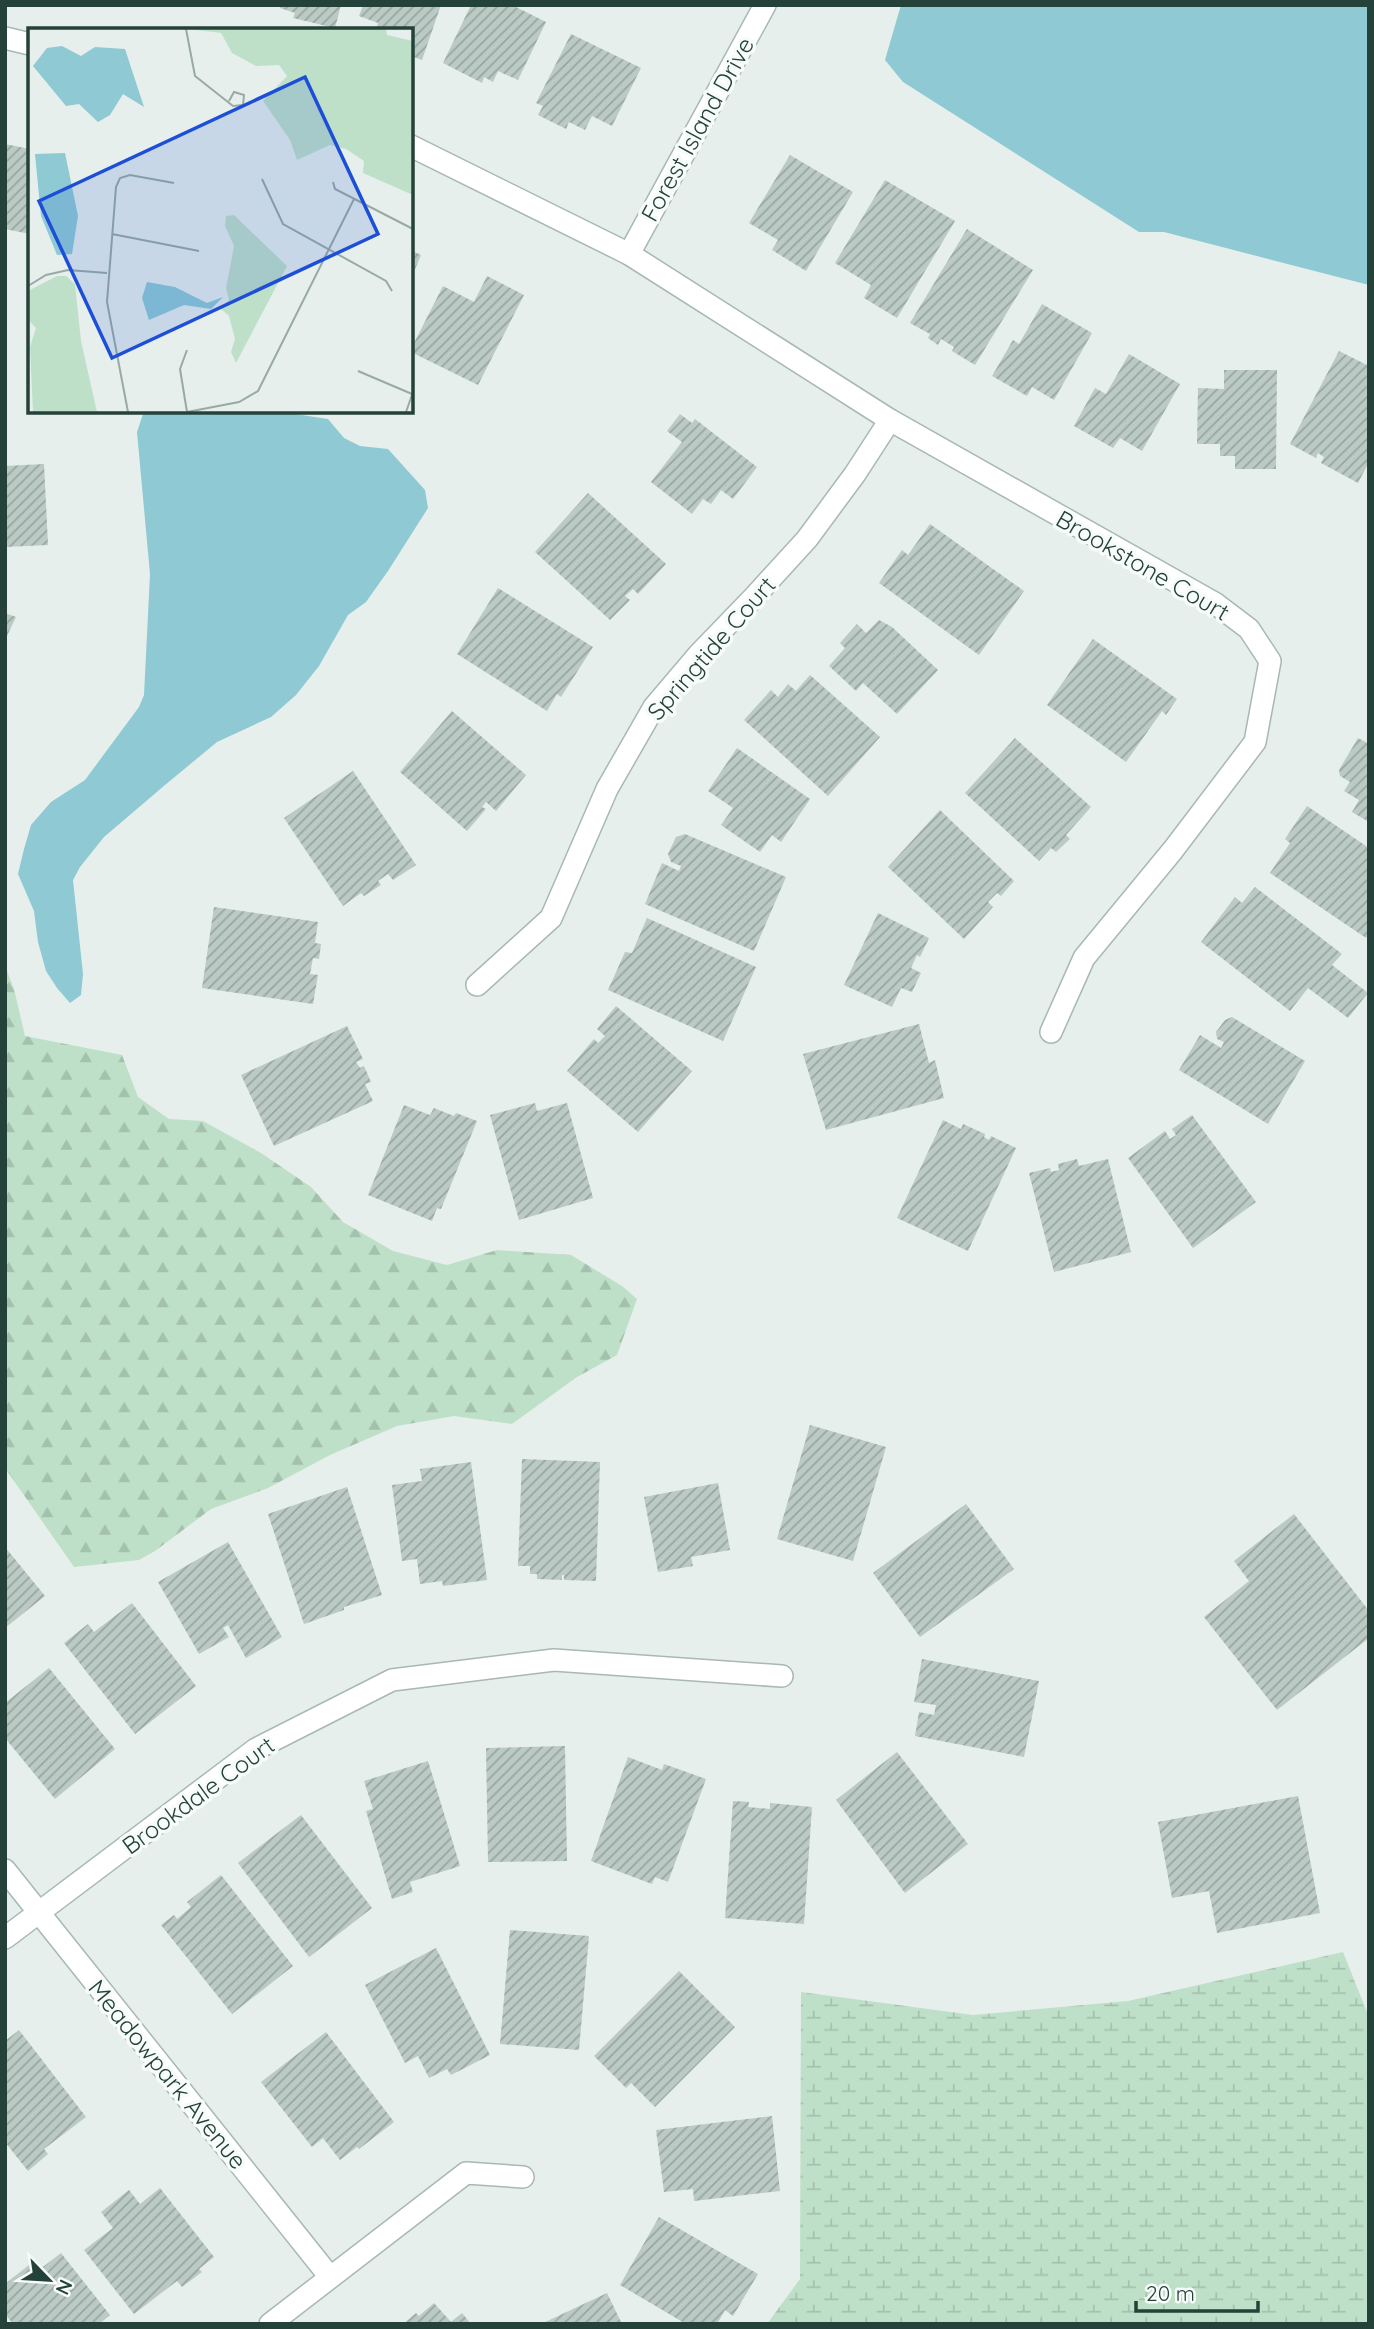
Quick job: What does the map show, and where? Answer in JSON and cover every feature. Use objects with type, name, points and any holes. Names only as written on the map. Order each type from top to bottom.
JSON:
[{"type":"street","name":"Forest Island Drive","points":[[629,254],[765,5]]},
{"type":"street","points":[[5,38],[28,44]]},
{"type":"street","name":"Brookstone Court","points":[[413,147],[629,254],[890,420],[1216,604],[1249,629],[1270,661],[1255,742],[1173,850],[1084,958],[1051,1032]]},
{"type":"street","name":"Springtide Court","points":[[477,985],[551,918],[607,789],[654,707],[699,654],[807,539],[855,474],[890,420]]},
{"type":"street","name":"Brookdale Court","points":[[5,1938],[256,1749],[393,1680],[554,1660],[782,1676]]},
{"type":"street","name":"Meadowpark Avenue","points":[[5,1871],[330,2277]]},
{"type":"street","points":[[270,2324],[466,2173],[523,2177]]},
{"type":"green space","points":[[5,966],[14,989],[25,1036],[122,1055],[138,1097],[169,1119],[203,1121],[261,1153],[311,1187],[343,1222],[393,1251],[447,1265],[497,1250],[571,1255],[622,1286],[637,1299],[617,1355],[577,1377],[512,1424],[454,1416],[397,1426],[330,1455],[268,1488],[211,1509],[139,1560],[74,1567],[5,1468]]},
{"type":"green space","points":[[1343,1952],[1369,2017],[1369,2324],[767,2324],[800,2279],[801,1992],[973,2015],[1128,2001]]},
{"type":"water","points":[[901,5],[1369,5],[1369,285],[1164,232],[1139,232],[903,82],[885,60]]},
{"type":"water","points":[[143,413],[288,413],[328,419],[344,438],[360,446],[388,449],[425,490],[428,508],[366,602],[348,615],[319,666],[296,695],[271,717],[217,742],[104,837],[80,867],[73,880],[83,974],[81,995],[70,1003],[46,971],[38,942],[34,911],[18,874],[31,825],[51,802],[85,780],[139,707],[144,695],[150,574],[137,432]]},
{"type":"building","points":[[280,5],[341,5],[335,28],[293,18],[295,13],[280,8]]},
{"type":"building","points":[[363,5],[441,5],[422,60],[413,57],[413,28],[377,28],[378,23],[359,16]]},
{"type":"building","points":[[471,5],[512,5],[546,22],[518,80],[498,71],[493,82],[484,77],[482,83],[443,63]]},
{"type":"building","points":[[571,34],[641,68],[612,126],[592,116],[585,130],[569,122],[566,129],[538,115],[543,106],[536,103]]},
{"type":"building","points":[[5,144],[28,149],[28,234],[5,229]]},
{"type":"building","points":[[790,155],[853,192],[806,271],[772,250],[778,240],[749,223]]},
{"type":"building","points":[[885,180],[955,221],[897,318],[864,298],[871,285],[835,263]]},
{"type":"building","points":[[967,229],[1033,270],[975,365],[952,351],[954,347],[941,339],[938,345],[928,338],[930,334],[910,323]]},
{"type":"building","points":[[413,251],[421,255],[413,274]]},
{"type":"building","points":[[487,276],[524,295],[478,385],[413,353],[413,345],[443,286],[474,302]]},
{"type":"building","points":[[1042,304],[1092,333],[1054,400],[1032,387],[1027,396],[992,376],[1013,340],[1019,344]]},
{"type":"building","points":[[1339,351],[1369,366],[1369,462],[1358,483],[1321,463],[1324,457],[1318,453],[1316,458],[1290,444]]},
{"type":"building","points":[[1129,354],[1180,384],[1142,451],[1120,438],[1113,448],[1074,426],[1095,388],[1106,394]]},
{"type":"building","points":[[1224,370],[1277,370],[1276,469],[1235,469],[1235,456],[1220,456],[1220,444],[1197,444],[1198,388],[1224,389]]},
{"type":"building","points":[[680,414],[692,423],[695,419],[757,467],[733,499],[721,490],[711,504],[703,499],[692,514],[651,482],[682,442],[667,431]]},
{"type":"building","points":[[44,464],[48,545],[5,547],[5,466]]},
{"type":"building","points":[[588,493],[666,564],[638,594],[633,589],[625,596],[630,600],[610,620],[535,552]]},
{"type":"building","points":[[930,524],[1024,591],[979,655],[879,583],[902,550],[908,555]]},
{"type":"building","points":[[498,588],[593,647],[561,697],[557,694],[547,711],[457,654]]},
{"type":"building","points":[[5,613],[16,617],[5,640]]},
{"type":"building","points":[[879,620],[892,627],[938,670],[897,714],[863,683],[856,691],[829,666],[845,648],[840,643],[857,624],[866,633]]},
{"type":"building","points":[[1093,639],[1177,699],[1166,715],[1162,711],[1126,762],[1047,705]]},
{"type":"building","points":[[810,675],[880,737],[828,796],[744,720],[771,690],[778,697],[788,684],[796,691]]},
{"type":"building","points":[[452,711],[526,775],[496,811],[486,802],[482,807],[486,809],[467,831],[400,772]]},
{"type":"building","points":[[1015,738],[1091,807],[1066,835],[1070,839],[1056,852],[1051,848],[1039,861],[965,793]]},
{"type":"building","points":[[1358,738],[1369,744],[1369,822],[1352,812],[1359,800],[1344,791],[1350,782],[1340,776],[1339,770]]},
{"type":"building","points":[[737,748],[810,799],[781,842],[772,835],[760,852],[721,825],[733,808],[708,791]]},
{"type":"building","points":[[353,771],[416,865],[393,880],[388,874],[378,881],[381,885],[364,896],[361,893],[343,906],[284,818]]},
{"type":"building","points":[[1307,806],[1369,848],[1369,934],[1366,938],[1270,873],[1290,843],[1285,839]]},
{"type":"building","points":[[940,810],[1014,881],[1001,896],[997,893],[988,902],[993,907],[964,939],[888,867]]},
{"type":"building","points":[[685,834],[786,877],[754,951],[645,904],[662,863],[679,871],[681,866],[671,862],[668,854],[676,837]]},
{"type":"building","points":[[1255,887],[1342,954],[1332,965],[1368,993],[1348,1018],[1308,988],[1290,1011],[1201,942],[1235,897],[1242,903]]},
{"type":"building","points":[[214,907],[318,922],[315,943],[321,944],[319,959],[313,958],[310,974],[318,975],[313,1004],[202,988]]},
{"type":"building","points":[[878,913],[929,938],[911,968],[921,973],[912,992],[901,988],[892,1007],[844,985]]},
{"type":"building","points":[[647,918],[756,967],[723,1041],[608,990],[625,952],[632,953]]},
{"type":"building","points":[[616,1006],[692,1071],[638,1132],[567,1071],[594,1039],[598,1043],[605,1036],[597,1029]]},
{"type":"building","points":[[1232,1017],[1305,1061],[1268,1124],[1179,1070],[1200,1035],[1221,1048],[1224,1042],[1217,1039],[1216,1032],[1225,1020]]},
{"type":"building","points":[[919,1024],[929,1063],[935,1060],[944,1098],[826,1130],[803,1054]]},
{"type":"building","points":[[347,1026],[363,1059],[356,1062],[360,1068],[364,1066],[371,1082],[365,1084],[373,1101],[274,1146],[241,1075]]},
{"type":"building","points":[[535,1103],[537,1111],[567,1103],[593,1198],[519,1220],[490,1115]]},
{"type":"building","points":[[404,1105],[430,1115],[434,1108],[477,1121],[441,1209],[437,1208],[432,1221],[368,1195]]},
{"type":"building","points":[[1192,1115],[1256,1202],[1193,1248],[1128,1158],[1165,1131],[1170,1139],[1176,1135],[1172,1129]]},
{"type":"building","points":[[943,1120],[961,1129],[963,1124],[985,1134],[984,1137],[989,1140],[991,1136],[1016,1148],[968,1251],[897,1218]]},
{"type":"building","points":[[1077,1159],[1079,1166],[1108,1159],[1131,1252],[1054,1272],[1029,1173],[1050,1168],[1051,1172],[1059,1170],[1058,1164]]},
{"type":"building","points":[[810,1425],[886,1447],[853,1561],[777,1539]]},
{"type":"building","points":[[522,1459],[600,1462],[596,1581],[564,1580],[564,1575],[562,1580],[537,1579],[537,1574],[530,1574],[530,1566],[518,1566]]},
{"type":"building","points":[[471,1462],[487,1580],[443,1586],[442,1581],[420,1584],[417,1559],[402,1561],[392,1485],[422,1481],[420,1469]]},
{"type":"building","points":[[718,1483],[730,1550],[691,1557],[693,1566],[658,1572],[644,1497]]},
{"type":"building","points":[[347,1487],[382,1595],[304,1624],[268,1514]]},
{"type":"building","points":[[966,1504],[1014,1569],[920,1637],[873,1573]]},
{"type":"building","points":[[1294,1514],[1369,1611],[1369,1638],[1277,1710],[1204,1617],[1249,1581],[1234,1561]]},
{"type":"building","points":[[228,1542],[282,1637],[246,1658],[228,1625],[223,1628],[229,1637],[199,1654],[158,1582]]},
{"type":"building","points":[[5,1547],[45,1596],[5,1628]]},
{"type":"building","points":[[132,1603],[196,1686],[135,1734],[64,1643],[88,1624],[94,1632]]},
{"type":"building","points":[[922,1659],[1039,1681],[1024,1757],[915,1736],[919,1712],[934,1715],[936,1705],[914,1702]]},
{"type":"building","points":[[49,1668],[115,1749],[55,1799],[5,1738],[5,1703]]},
{"type":"building","points":[[565,1746],[567,1861],[488,1862],[486,1748]]},
{"type":"building","points":[[897,1752],[968,1844],[905,1893],[836,1800]]},
{"type":"building","points":[[628,1757],[662,1770],[664,1764],[706,1779],[668,1882],[655,1877],[652,1884],[591,1861]]},
{"type":"building","points":[[428,1761],[460,1866],[410,1882],[413,1892],[392,1899],[366,1811],[373,1809],[364,1781]]},
{"type":"building","points":[[1298,1796],[1320,1913],[1217,1933],[1209,1891],[1172,1898],[1158,1822]]},
{"type":"building","points":[[733,1801],[749,1802],[748,1807],[770,1809],[770,1803],[812,1807],[804,1924],[725,1918]]},
{"type":"building","points":[[301,1815],[372,1908],[309,1957],[238,1863]]},
{"type":"building","points":[[221,1875],[293,1966],[232,2014],[161,1925],[174,1915],[177,1919],[191,1907],[187,1902]]},
{"type":"building","points":[[510,1930],[589,1936],[579,2050],[500,2044]]},
{"type":"building","points":[[436,1948],[490,2055],[451,2075],[447,2069],[429,2078],[418,2056],[405,2063],[365,1985]]},
{"type":"building","points":[[679,1971],[735,2027],[655,2107],[631,2083],[626,2088],[594,2056]]},
{"type":"building","points":[[19,2030],[86,2117],[44,2149],[48,2154],[28,2171],[5,2142],[5,2041]]},
{"type":"building","points":[[326,2032],[394,2122],[340,2160],[323,2138],[312,2147],[261,2082]]},
{"type":"building","points":[[772,2116],[780,2191],[694,2201],[693,2189],[664,2192],[656,2130]]},
{"type":"building","points":[[160,2188],[214,2257],[199,2269],[202,2272],[182,2287],[177,2281],[134,2314],[84,2250],[113,2228],[101,2212],[129,2190],[140,2204]]},
{"type":"building","points":[[659,2217],[758,2274],[733,2316],[725,2310],[717,2324],[686,2324],[620,2285]]},
{"type":"building","points":[[61,2253],[110,2315],[99,2324],[13,2324],[5,2314],[5,2284],[29,2265],[35,2273]]},
{"type":"building","points":[[607,2293],[622,2324],[541,2324]]},
{"type":"building","points":[[434,2303],[451,2322],[462,2313],[471,2324],[403,2324],[416,2313],[419,2316]]}]
